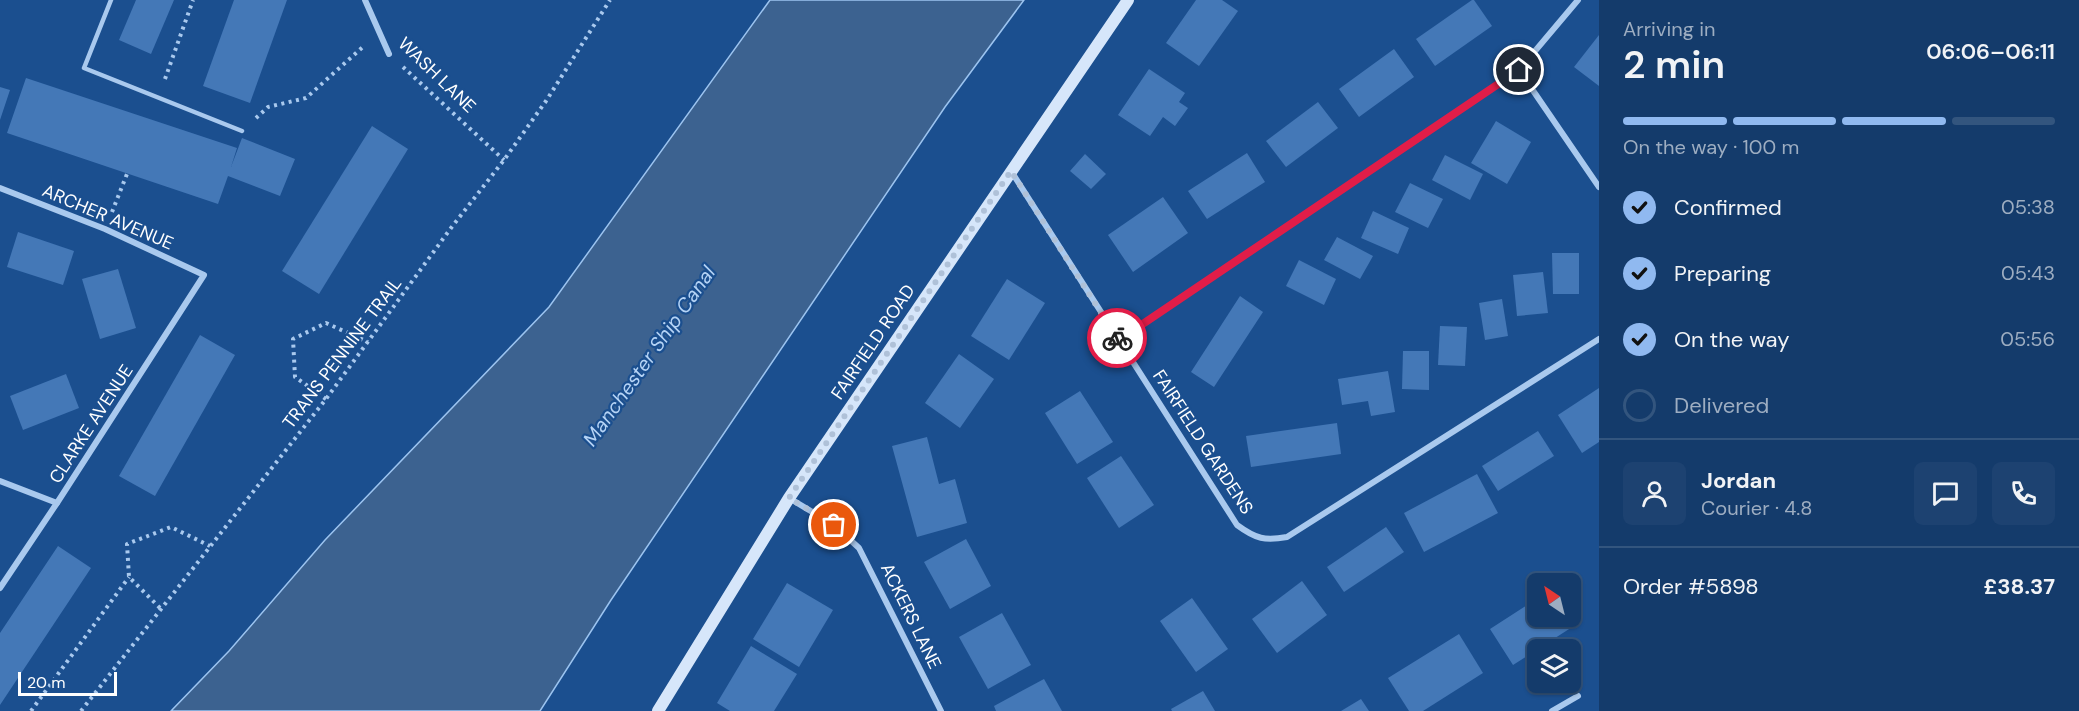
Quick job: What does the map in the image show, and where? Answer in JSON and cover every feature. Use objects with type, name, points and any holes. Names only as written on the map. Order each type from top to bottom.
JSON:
[{"type":"main road","name":"FAIRFIELD ROAD","points":[[658,711],[789,498],[1128,0]]},
{"type":"street","name":"WASH LANE","points":[[365,0],[389,54]]},
{"type":"street","points":[[1119,340],[1519,70],[1578,0]]},
{"type":"street","points":[[1519,70],[1599,187]]},
{"type":"street","name":"FAIRFIELD GARDENS","points":[[1011,171],[1237,525],[1251,536],[1270,540],[1287,537],[1599,339]]},
{"type":"street","name":"ARCHER AVENUE","points":[[0,188],[105,230],[204,275]]},
{"type":"street","name":"CLARKE AVENUE","points":[[0,588],[204,275]]},
{"type":"street","points":[[0,481],[57,503]]},
{"type":"street","name":"ACKERS LANE","points":[[789,498],[834,525],[859,548],[941,711]]},
{"type":"street","points":[[1552,711],[1578,696]]},
{"type":"lane","points":[[111,0],[84,68],[242,130]]},
{"type":"path","points":[[158,97],[194,0]]},
{"type":"path","name":"TRANS PENNINE TRAIL","points":[[81,711],[326,399],[504,160],[546,101],[610,0]]},
{"type":"path","points":[[242,130],[268,107],[306,98],[379,32]]},
{"type":"path","name":"WASH LANE","points":[[389,54],[504,160]]},
{"type":"path","points":[[105,230],[127,174]]},
{"type":"path","points":[[326,399],[295,377],[293,339],[326,323],[368,342]]},
{"type":"path","points":[[31,711],[129,577],[127,544],[171,527],[210,546]]},
{"type":"path","points":[[129,577],[160,608]]},
{"type":"water","name":"Manchester Ship Canal","points":[[770,0],[1024,0],[945,107],[611,600],[540,711],[171,711],[229,651],[325,540],[549,307]]},
{"type":"building","points":[[136,0],[174,0],[151,54],[119,40]]},
{"type":"building","points":[[234,0],[287,0],[250,103],[203,86]]},
{"type":"building","points":[[1196,0],[1222,0],[1238,11],[1199,66],[1166,43]]},
{"type":"building","points":[[1472,0],[1492,26],[1435,66],[1416,39]]},
{"type":"building","points":[[1599,35],[1599,86],[1574,67]]},
{"type":"building","points":[[1394,49],[1414,77],[1359,117],[1339,89]]},
{"type":"building","points":[[1149,69],[1185,93],[1179,102],[1188,108],[1175,126],[1163,117],[1150,136],[1118,115]]},
{"type":"building","points":[[26,78],[237,148],[231,167],[242,138],[295,159],[280,196],[228,176],[218,204],[7,133]]},
{"type":"building","points":[[0,87],[10,90],[0,120]]},
{"type":"building","points":[[1318,102],[1338,128],[1286,167],[1266,141]]},
{"type":"building","points":[[1496,121],[1531,142],[1507,184],[1471,163]]},
{"type":"building","points":[[372,126],[408,149],[319,294],[282,271]]},
{"type":"building","points":[[1247,153],[1265,182],[1207,219],[1188,191]]},
{"type":"building","points":[[1085,154],[1106,174],[1091,189],[1070,171]]},
{"type":"building","points":[[1445,155],[1483,174],[1470,200],[1432,180]]},
{"type":"building","points":[[1410,183],[1443,199],[1428,228],[1395,212]]},
{"type":"building","points":[[1163,197],[1188,233],[1133,272],[1108,235]]},
{"type":"building","points":[[1373,211],[1409,228],[1398,254],[1361,238]]},
{"type":"building","points":[[18,232],[74,251],[63,285],[7,267]]},
{"type":"building","points":[[1337,237],[1373,256],[1360,279],[1324,260]]},
{"type":"building","points":[[1552,253],[1579,253],[1579,294],[1553,294]]},
{"type":"building","points":[[1299,260],[1336,279],[1324,305],[1286,286]]},
{"type":"building","points":[[118,269],[136,328],[100,339],[82,279]]},
{"type":"building","points":[[1543,272],[1548,313],[1517,316],[1513,275]]},
{"type":"building","points":[[1007,279],[1045,303],[1009,360],[971,336]]},
{"type":"building","points":[[1240,296],[1263,312],[1214,387],[1191,372]]},
{"type":"building","points":[[1502,299],[1508,336],[1485,340],[1479,303]]},
{"type":"building","points":[[1440,326],[1467,327],[1465,366],[1438,365]]},
{"type":"building","points":[[200,335],[235,355],[155,496],[119,476]]},
{"type":"building","points":[[1403,351],[1429,351],[1429,390],[1402,389]]},
{"type":"building","points":[[959,354],[994,379],[960,428],[925,403]]},
{"type":"building","points":[[1388,371],[1395,412],[1371,416],[1368,401],[1342,405],[1338,379]]},
{"type":"building","points":[[66,374],[79,408],[23,430],[10,396]]},
{"type":"building","points":[[1599,388],[1599,442],[1582,453],[1558,415]]},
{"type":"building","points":[[1080,391],[1113,442],[1077,464],[1045,413]]},
{"type":"building","points":[[1337,423],[1341,454],[1251,467],[1246,436]]},
{"type":"building","points":[[1538,431],[1554,456],[1498,491],[1482,466]]},
{"type":"building","points":[[927,437],[939,484],[955,479],[967,523],[917,537],[892,446]]},
{"type":"building","points":[[1121,456],[1154,505],[1119,528],[1087,478]]},
{"type":"building","points":[[1477,474],[1498,513],[1424,552],[1404,513]]},
{"type":"building","points":[[1386,527],[1404,552],[1344,592],[1327,567]]},
{"type":"building","points":[[966,539],[991,586],[950,609],[924,562]]},
{"type":"building","points":[[58,546],[91,568],[0,705],[0,633]]},
{"type":"building","points":[[1302,581],[1327,615],[1277,653],[1252,619]]},
{"type":"building","points":[[787,583],[833,610],[799,667],[753,639]]},
{"type":"building","points":[[1192,598],[1228,649],[1196,672],[1160,621]]},
{"type":"building","points":[[1527,605],[1527,627],[1572,627],[1554,639],[1527,639],[1527,656],[1513,665],[1490,629]]},
{"type":"building","points":[[1002,613],[1031,665],[988,689],[959,637]]},
{"type":"building","points":[[1459,634],[1483,673],[1423,711],[1409,711],[1388,678]]},
{"type":"building","points":[[751,646],[797,674],[774,711],[730,711],[717,703]]},
{"type":"building","points":[[1044,679],[1062,711],[996,711],[994,706]]},
{"type":"building","points":[[1203,691],[1215,711],[1172,711],[1171,709]]},
{"type":"building","points":[[1361,699],[1369,711],[1341,711]]},
{"type":"way so far","points":[[834,525],[789,498],[1011,171],[1117,338]]},
{"type":"route","points":[[1117,338],[1119,340],[1519,70]]}]
